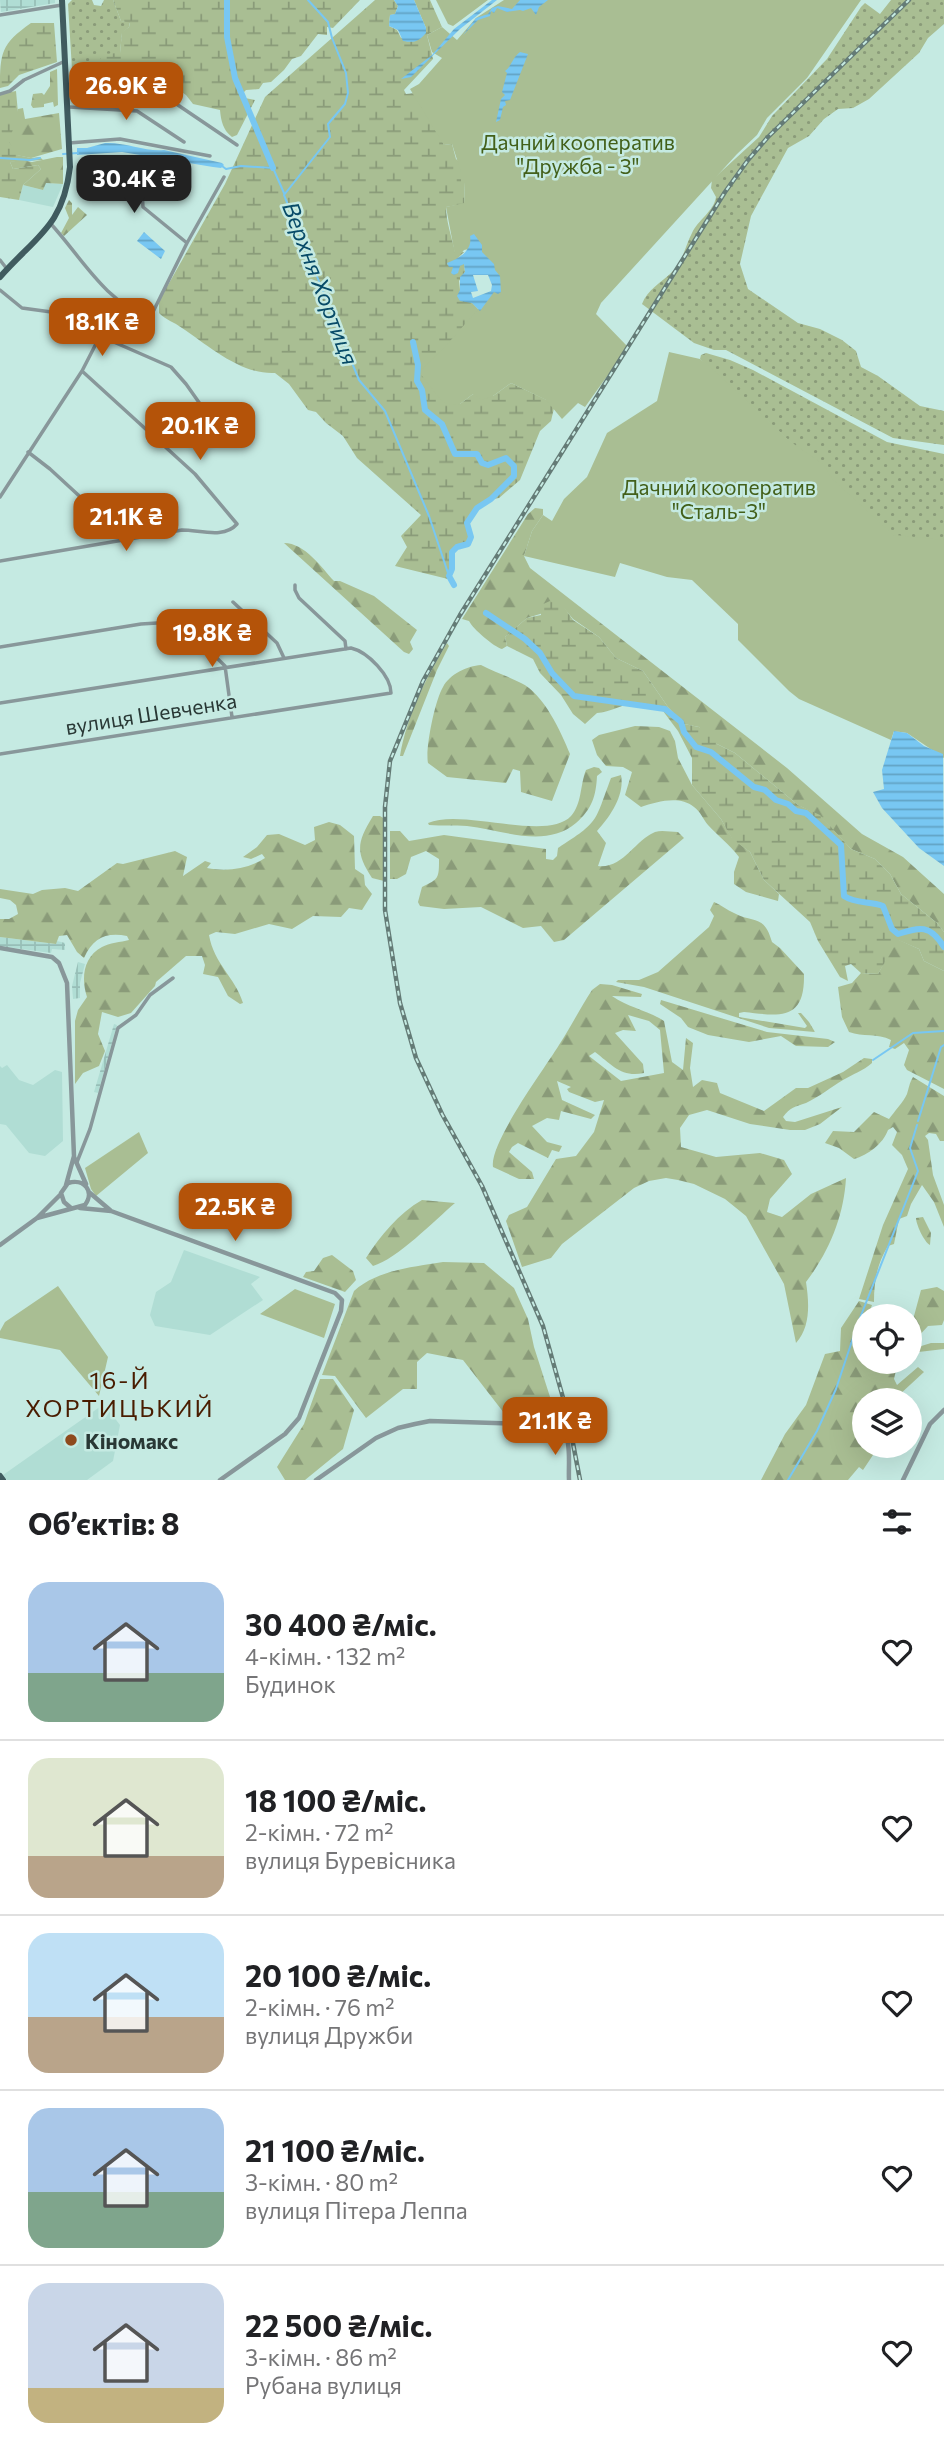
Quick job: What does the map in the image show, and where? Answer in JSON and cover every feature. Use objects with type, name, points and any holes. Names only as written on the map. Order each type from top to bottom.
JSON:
[{"type":"main road","points":[[0,277],[51,224],[62,206],[69,167],[69,143],[62,2]]},
{"type":"street","points":[[0,15],[62,2]]},
{"type":"street","points":[[0,93],[10,91],[24,80],[65,61]]},
{"type":"street","points":[[129,110],[129,82],[138,78],[237,145]]},
{"type":"street","points":[[67,107],[141,112],[184,142]]},
{"type":"street","points":[[69,143],[120,139],[210,156]]},
{"type":"street","points":[[140,157],[144,207],[187,243]]},
{"type":"street","points":[[51,224],[105,288],[123,303],[150,318],[224,177]]},
{"type":"street","points":[[0,260],[7,270]]},
{"type":"street","points":[[0,290],[22,308],[66,314],[100,336],[174,369],[210,418],[235,435]]},
{"type":"street","points":[[0,497],[82,371],[100,336]]},
{"type":"street","points":[[0,561],[182,530],[231,530],[237,524],[195,474],[82,371]]},
{"type":"street","points":[[28,452],[127,540]]},
{"type":"street","points":[[0,703],[346,649],[345,641],[299,598],[295,585]]},
{"type":"street","points":[[233,602],[277,643],[284,658]]},
{"type":"street","points":[[0,648],[141,624],[166,622],[184,626],[225,668],[232,717]]},
{"type":"street","name":"вулиця Шевченка","points":[[0,754],[391,694],[388,678],[357,649],[346,649]]},
{"type":"street","points":[[0,948],[48,956],[56,960],[64,972],[68,993],[74,1156],[61,1193],[37,1218],[0,1245]]},
{"type":"street","points":[[77,1162],[118,1028],[136,1015],[150,995],[173,978]]},
{"type":"street","points":[[74,1156],[88,1189],[98,1202],[110,1211]]},
{"type":"street","points":[[66,1185],[77,1181],[88,1189]]},
{"type":"street","points":[[80,1208],[87,1203],[88,1189]]},
{"type":"street","points":[[61,1193],[64,1202],[71,1208]]},
{"type":"street","points":[[37,1218],[71,1208],[110,1211],[335,1293],[342,1300],[341,1311],[299,1418],[285,1434],[220,1480]]},
{"type":"street","points":[[903,1480],[930,1424],[944,1409]]},
{"type":"street","points":[[316,1480],[353,1452],[398,1428],[430,1421],[554,1423],[563,1428],[567,1437],[569,1480]]},
{"type":"shaded area","points":[[0,0],[55,0],[55,3],[1,12]]},
{"type":"shaded area","points":[[45,183],[63,184],[53,207],[19,200],[23,185],[43,190]]},
{"type":"shaded area","points":[[0,937],[55,944],[57,941],[65,943],[65,950],[52,949],[51,953],[0,946]]},
{"type":"shaded area","points":[[78,962],[85,964],[80,983],[80,998],[73,999],[72,986]]},
{"type":"shaded area","points":[[114,1024],[117,1025],[98,1093],[94,1092]]},
{"type":"shaded area","points":[[7,1065],[19,1080],[33,1085],[55,1070],[62,1072],[63,1141],[45,1156],[29,1153],[6,1125],[0,1124],[0,1066],[2,1068]]},
{"type":"shaded area","points":[[184,1250],[260,1277],[251,1284],[263,1300],[210,1335],[155,1326],[150,1315],[156,1292],[171,1282]]},
{"type":"shaded area","points":[[104,1404],[120,1425],[113,1461],[87,1480],[7,1480],[3,1475]]},
{"type":"green space","points":[[72,0],[92,0],[94,5],[101,6],[104,0],[113,0],[121,21],[130,22],[129,27],[122,33],[120,53],[106,79],[110,78],[110,108],[74,102],[68,4]]},
{"type":"green space","points":[[113,0],[360,0],[333,28],[327,27],[327,35],[318,34],[301,56],[292,59],[271,82],[263,83],[259,89],[246,90],[243,93],[245,98],[255,100],[237,135],[232,137],[223,125],[220,110],[193,104],[186,95],[162,78],[146,72],[119,74],[106,79],[98,63],[103,54],[120,53],[122,32],[130,23],[121,21]]},
{"type":"green space","points":[[375,0],[394,0],[398,6],[395,14],[390,15],[389,26],[397,30],[401,38],[426,28],[414,0],[430,0],[442,27],[427,35],[433,59],[404,90],[406,94],[423,92],[444,145],[452,144],[456,159],[462,164],[464,204],[446,207],[455,252],[464,252],[447,264],[453,266],[464,263],[465,272],[459,281],[460,290],[480,311],[460,404],[473,394],[493,396],[511,383],[555,404],[551,421],[540,431],[520,480],[499,498],[488,500],[480,506],[467,523],[471,537],[468,544],[457,547],[452,552],[452,569],[447,573],[448,579],[395,566],[407,547],[401,536],[421,515],[357,458],[343,436],[316,412],[308,410],[289,384],[275,373],[250,369],[226,358],[159,313],[159,301],[225,184],[265,97]]},
{"type":"green space","points":[[436,0],[488,0],[453,26],[448,24]]},
{"type":"green space","name":"Дачний кооператив \"Дружба - 3\"","points":[[504,0],[861,0],[807,78],[767,118],[757,135],[601,303],[596,314],[628,347],[585,407],[578,403],[562,419],[546,400],[511,383],[493,396],[482,400],[473,394],[460,404],[448,405],[419,372],[494,291],[498,275],[469,249],[464,250],[456,260],[446,207],[464,203],[465,183],[461,183],[461,172],[452,144],[444,145],[410,89],[419,84],[442,58],[432,52],[427,35],[442,27],[457,40],[476,18]]},
{"type":"green space","points":[[891,0],[944,0],[944,24],[928,38],[919,53],[869,99],[853,108],[838,109],[824,119],[809,136],[788,148],[751,216],[740,264],[748,289],[798,323],[820,329],[842,340],[856,351],[861,367],[920,406],[944,411],[944,445],[893,438],[726,350],[714,350],[694,343],[642,304],[651,290],[676,268],[695,228],[715,202],[712,180],[759,137],[772,116],[827,59],[861,7],[865,3],[880,14]]},
{"type":"green space","points":[[31,23],[54,23],[57,62],[19,75],[8,86],[0,88],[4,50],[14,37]]},
{"type":"green space","points":[[57,69],[58,105],[54,107],[53,102],[44,104],[44,107],[33,108],[33,94],[44,95],[50,86],[50,72]]},
{"type":"green space","points":[[16,91],[18,113],[9,142],[17,155],[40,157],[43,160],[10,162],[13,169],[38,165],[41,169],[23,185],[19,200],[0,197],[0,94]]},
{"type":"green space","points":[[23,108],[25,119],[59,113],[62,149],[31,158],[16,155],[8,142],[18,109]]},
{"type":"green space","points":[[63,157],[63,184],[46,183],[43,190],[23,185],[41,169],[38,165],[13,169],[10,162],[32,162]]},
{"type":"green space","points":[[69,200],[72,203],[72,215],[78,207],[87,215],[64,236],[61,233],[69,218],[65,208]]},
{"type":"green space","name":"Дачний кооператив \"Сталь-3\"","points":[[669,352],[700,359],[708,365],[791,442],[823,464],[833,480],[894,536],[944,540],[944,758],[907,733],[894,731],[891,740],[799,699],[738,640],[738,624],[692,580],[667,577],[620,563],[615,577],[524,556],[532,531],[543,515],[552,521],[564,499],[587,477],[607,433],[657,401]]},
{"type":"green space","points":[[706,353],[753,370],[887,442],[944,454],[944,542],[894,537],[700,359],[701,355]]},
{"type":"green space","points":[[535,508],[543,509],[543,515],[532,531],[524,556],[530,568],[787,768],[862,834],[903,857],[944,894],[944,932],[937,923],[901,894],[890,874],[875,859],[851,849],[820,816],[798,805],[735,753],[717,744],[699,727],[684,724],[668,707],[643,671],[616,658],[599,637],[573,619],[563,607],[527,618],[505,637],[507,646],[502,649],[484,637],[469,621],[462,619],[528,514]]},
{"type":"green space","points":[[284,543],[292,544],[306,552],[334,581],[340,581],[374,596],[417,630],[410,642],[413,649],[409,654],[404,652]]},
{"type":"green space","points":[[550,601],[564,607],[573,620],[599,637],[616,658],[643,671],[668,707],[684,724],[699,727],[713,735],[717,744],[735,753],[798,805],[820,815],[851,849],[875,859],[890,874],[901,894],[937,923],[944,932],[944,971],[924,961],[919,949],[898,940],[878,974],[861,973],[851,964],[845,966],[848,981],[840,977],[810,922],[764,880],[750,852],[732,839],[721,819],[692,785],[692,758],[678,731],[660,707],[635,703],[626,705],[597,713],[585,724],[573,714],[561,695],[540,673],[533,659],[507,646],[505,637],[527,618],[541,615],[541,605]]},
{"type":"green space","points":[[447,643],[449,646],[403,756],[400,756],[418,697]]},
{"type":"green space","points":[[481,665],[529,688],[544,704],[557,725],[570,754],[552,801],[521,792],[520,771],[513,769],[506,783],[447,777],[428,763],[431,725],[443,687],[459,672]]},
{"type":"green space","points":[[635,726],[659,727],[670,731],[678,758],[692,785],[721,819],[732,838],[750,852],[764,880],[779,894],[778,901],[746,892],[734,884],[734,872],[739,857],[694,807],[675,800],[641,807],[625,795],[632,772],[623,767],[606,766],[597,755],[592,740],[599,735]]},
{"type":"green space","points":[[594,767],[602,772],[597,776],[592,802],[586,813],[564,831],[551,835],[523,836],[467,826],[428,823],[443,819],[461,819],[524,826],[559,823],[575,811],[586,770]]},
{"type":"green space","points":[[621,775],[619,798],[597,831],[606,843],[598,866],[607,866],[622,859],[655,832],[678,832],[684,838],[564,940],[554,942],[541,926],[523,928],[481,907],[444,909],[420,906],[418,902],[422,887],[435,880],[439,870],[439,859],[426,851],[411,857],[406,874],[390,879],[390,831],[400,831],[409,841],[444,835],[546,849],[546,859],[553,860],[557,856],[558,848],[582,832],[594,820],[611,778]]},
{"type":"green space","points":[[373,816],[385,819],[384,881],[372,878],[361,854],[361,840]]},
{"type":"green space","points":[[329,822],[340,825],[354,836],[355,869],[364,875],[365,885],[372,894],[362,910],[349,908],[341,917],[313,916],[292,929],[269,924],[235,934],[216,932],[209,935],[215,954],[243,1003],[240,1004],[228,996],[218,977],[203,974],[205,965],[202,956],[186,956],[156,982],[131,1013],[118,1017],[102,1012],[98,1034],[105,1051],[99,1066],[83,1073],[75,1084],[75,1021],[78,1010],[87,997],[84,976],[87,962],[102,947],[129,940],[127,936],[119,935],[101,938],[84,958],[67,935],[59,936],[56,944],[0,937],[0,919],[9,919],[18,914],[16,905],[10,900],[0,898],[0,889],[33,894],[42,890],[65,888],[78,891],[117,863],[123,864],[175,851],[187,857],[183,876],[205,861],[211,863],[207,868],[237,869],[265,858],[262,854],[251,859],[243,857],[267,835],[279,834],[305,845],[315,840],[314,827]]},
{"type":"green space","points":[[714,902],[762,923],[772,942],[804,974],[803,989],[795,1008],[779,1014],[744,1012],[739,1013],[739,1017],[805,1028],[807,1026],[798,1013],[801,1013],[815,1032],[769,1028],[644,987],[616,982],[639,980],[658,972],[709,927],[714,916],[710,910]]},
{"type":"green space","points":[[897,939],[919,949],[924,961],[944,971],[944,1089],[907,1070],[904,1065],[909,1050],[904,1043],[895,1049],[889,1047],[891,1040],[886,1038],[849,1032],[842,1017],[838,987],[852,983],[861,973],[878,974]]},
{"type":"green space","points":[[600,984],[642,994],[641,997],[612,996],[664,1021],[672,1062],[683,1070],[686,1038],[693,1043],[690,1068],[693,1087],[702,1080],[717,1083],[720,1093],[764,1111],[796,1088],[808,1088],[843,1072],[864,1058],[872,1059],[872,1063],[865,1068],[811,1101],[790,1109],[783,1117],[786,1121],[795,1122],[842,1107],[820,1124],[805,1130],[750,1124],[707,1110],[689,1115],[680,1128],[681,1147],[716,1157],[760,1153],[784,1160],[792,1174],[770,1199],[767,1212],[782,1217],[811,1194],[846,1178],[839,1220],[834,1233],[806,1282],[807,1322],[796,1343],[784,1284],[746,1216],[725,1199],[694,1184],[666,1178],[649,1181],[634,1188],[562,1244],[551,1258],[522,1267],[506,1221],[509,1215],[527,1207],[556,1159],[576,1156],[594,1132],[604,1100],[595,1102],[569,1092],[567,1089],[571,1087],[557,1081],[562,1100],[595,1115],[591,1119],[561,1111],[559,1120],[547,1118],[532,1126],[547,1142],[562,1146],[559,1152],[552,1150],[548,1158],[518,1143],[512,1147],[509,1152],[532,1172],[534,1179],[519,1179],[493,1167],[494,1156],[508,1124],[592,990]],"holes":[[[628,1015],[649,1021],[660,1030],[664,1073],[621,1081],[589,1056],[595,1052],[623,1072],[644,1073],[643,1064],[615,1033],[623,1030],[636,1031]]]},
{"type":"green space","points":[[661,1000],[767,1032],[835,1042],[828,1047],[796,1046],[781,1036],[749,1042],[708,1035],[688,1027],[681,1018],[660,1004]]},
{"type":"green space","points":[[913,1077],[944,1096],[944,1141],[940,1141],[936,1134],[929,1133],[925,1136],[928,1140],[933,1175],[944,1205],[944,1227],[934,1202],[922,1185],[907,1216],[899,1219],[894,1244],[888,1246],[881,1259],[874,1302],[859,1299],[883,1225],[908,1169],[902,1155],[892,1145],[897,1132],[893,1127],[874,1148],[854,1159],[839,1148],[825,1143],[833,1131],[854,1132],[874,1112],[889,1119],[906,1097]]},
{"type":"green space","points":[[139,1132],[148,1153],[96,1196],[85,1168]]},
{"type":"green space","points":[[422,1200],[455,1203],[404,1248],[373,1266],[366,1258],[377,1241],[398,1218]]},
{"type":"green space","points":[[923,1217],[931,1233],[930,1245],[916,1221],[916,1218]]},
{"type":"green space","points":[[332,1255],[353,1271],[356,1280],[345,1292],[303,1277],[306,1272],[314,1271],[323,1258]]},
{"type":"green space","points":[[443,1262],[484,1263],[514,1288],[528,1319],[551,1400],[563,1416],[504,1413],[463,1360],[427,1353],[417,1362],[417,1389],[403,1389],[366,1418],[335,1376],[322,1375],[354,1291],[384,1274]]},
{"type":"green space","points":[[58,1286],[108,1357],[99,1396],[60,1350],[0,1338],[5,1322]]},
{"type":"green space","points":[[937,1287],[944,1291],[942,1325],[928,1326],[922,1333],[922,1304],[917,1304],[921,1290]]},
{"type":"green space","points":[[295,1289],[335,1304],[324,1338],[260,1314]]},
{"type":"green space","points":[[852,1312],[852,1374],[895,1374],[897,1385],[910,1374],[922,1374],[907,1388],[852,1388],[852,1458],[871,1458],[863,1470],[859,1467],[848,1480],[761,1480],[785,1434],[806,1405],[825,1354],[840,1351],[841,1328]]},
{"type":"green space","points":[[944,1343],[944,1349],[922,1352],[922,1346]]},
{"type":"green space","points":[[320,1379],[333,1379],[354,1410],[343,1449],[305,1480],[285,1480],[277,1467],[304,1424]]},
{"type":"water","points":[[394,0],[414,0],[426,28],[426,33],[418,40],[403,41],[398,30],[389,26],[390,15],[395,14],[398,6]]},
{"type":"water","points":[[492,0],[497,0],[460,29],[411,77],[401,79],[432,55],[454,29]]},
{"type":"water","points":[[520,0],[548,0],[539,7],[536,15],[531,8],[507,12],[497,8],[494,13],[491,11],[490,16],[478,20],[463,35],[476,18],[488,14],[492,8],[498,6],[512,9]]},
{"type":"water","points":[[520,52],[528,54],[510,100],[505,101],[500,120],[496,122],[501,99],[505,95],[502,92],[507,73],[505,71]]},
{"type":"water","points":[[105,143],[164,150],[224,165],[221,168],[213,167],[122,152],[77,155],[77,148]]},
{"type":"water","points":[[144,232],[165,251],[161,259],[137,241]]},
{"type":"water","points":[[474,234],[482,245],[482,252],[494,264],[500,276],[501,292],[494,292],[480,311],[472,303],[460,301],[457,296],[460,277],[465,272],[464,264],[454,275],[451,273],[453,267],[449,267],[447,263],[467,250],[470,236]],"holes":[[[473,275],[488,275],[491,291],[473,298],[471,292],[478,291]]]},
{"type":"water","points":[[894,731],[907,733],[924,746],[943,754],[944,866],[919,848],[882,808],[873,792],[884,789],[882,770]]},
{"type":"waterway","name":"Верхня Хортиця","points":[[227,0],[227,37],[235,78],[273,168]]},
{"type":"waterway","name":"Верхня Хортиця","points":[[308,0],[328,22],[346,73],[348,93],[345,104],[328,124],[330,137],[284,195],[359,380],[385,411],[429,516],[449,576]]},
{"type":"waterway","points":[[63,154],[78,153]]},
{"type":"waterway","points":[[0,158],[40,158]]},
{"type":"waterway","points":[[222,166],[226,169],[241,166],[273,168],[284,193]]},
{"type":"waterway","name":"Верхня Хортиця","points":[[413,342],[418,365],[417,381],[422,390],[425,410],[442,424],[455,454],[477,454],[482,463],[488,465],[506,458],[514,466],[514,476],[491,499],[477,508],[467,523],[471,537],[468,544],[457,547],[452,552],[452,569],[449,576],[454,585]]},
{"type":"waterway","name":"Верхня Хортиця","points":[[486,613],[525,639],[540,653],[552,673],[574,696],[665,709],[681,722],[684,732],[696,747],[711,752],[754,787],[765,790],[776,800],[788,804],[796,811],[806,813],[841,845],[844,896],[883,906],[892,929],[898,934],[924,929],[934,934],[944,947]]},
{"type":"waterway","points":[[873,1060],[913,1033],[944,1031]]},
{"type":"waterway","points":[[918,1121],[941,1047],[944,1045]]},
{"type":"waterway","points":[[788,1480],[817,1431],[836,1389],[858,1323],[918,1171],[910,1148],[917,1125]]},
{"type":"railway","points":[[580,1480],[567,1412],[543,1326],[482,1186],[442,1114],[416,1058],[400,1003],[385,910],[385,807],[390,761],[423,681],[460,615],[725,192],[768,137],[909,0]]},
{"type":"place","name":"Кіномакс","points":[[71,1440]]},
{"type":"district","name":"16-Й ХОРТИЦЬКИЙ","points":[[120,1393]]}]
